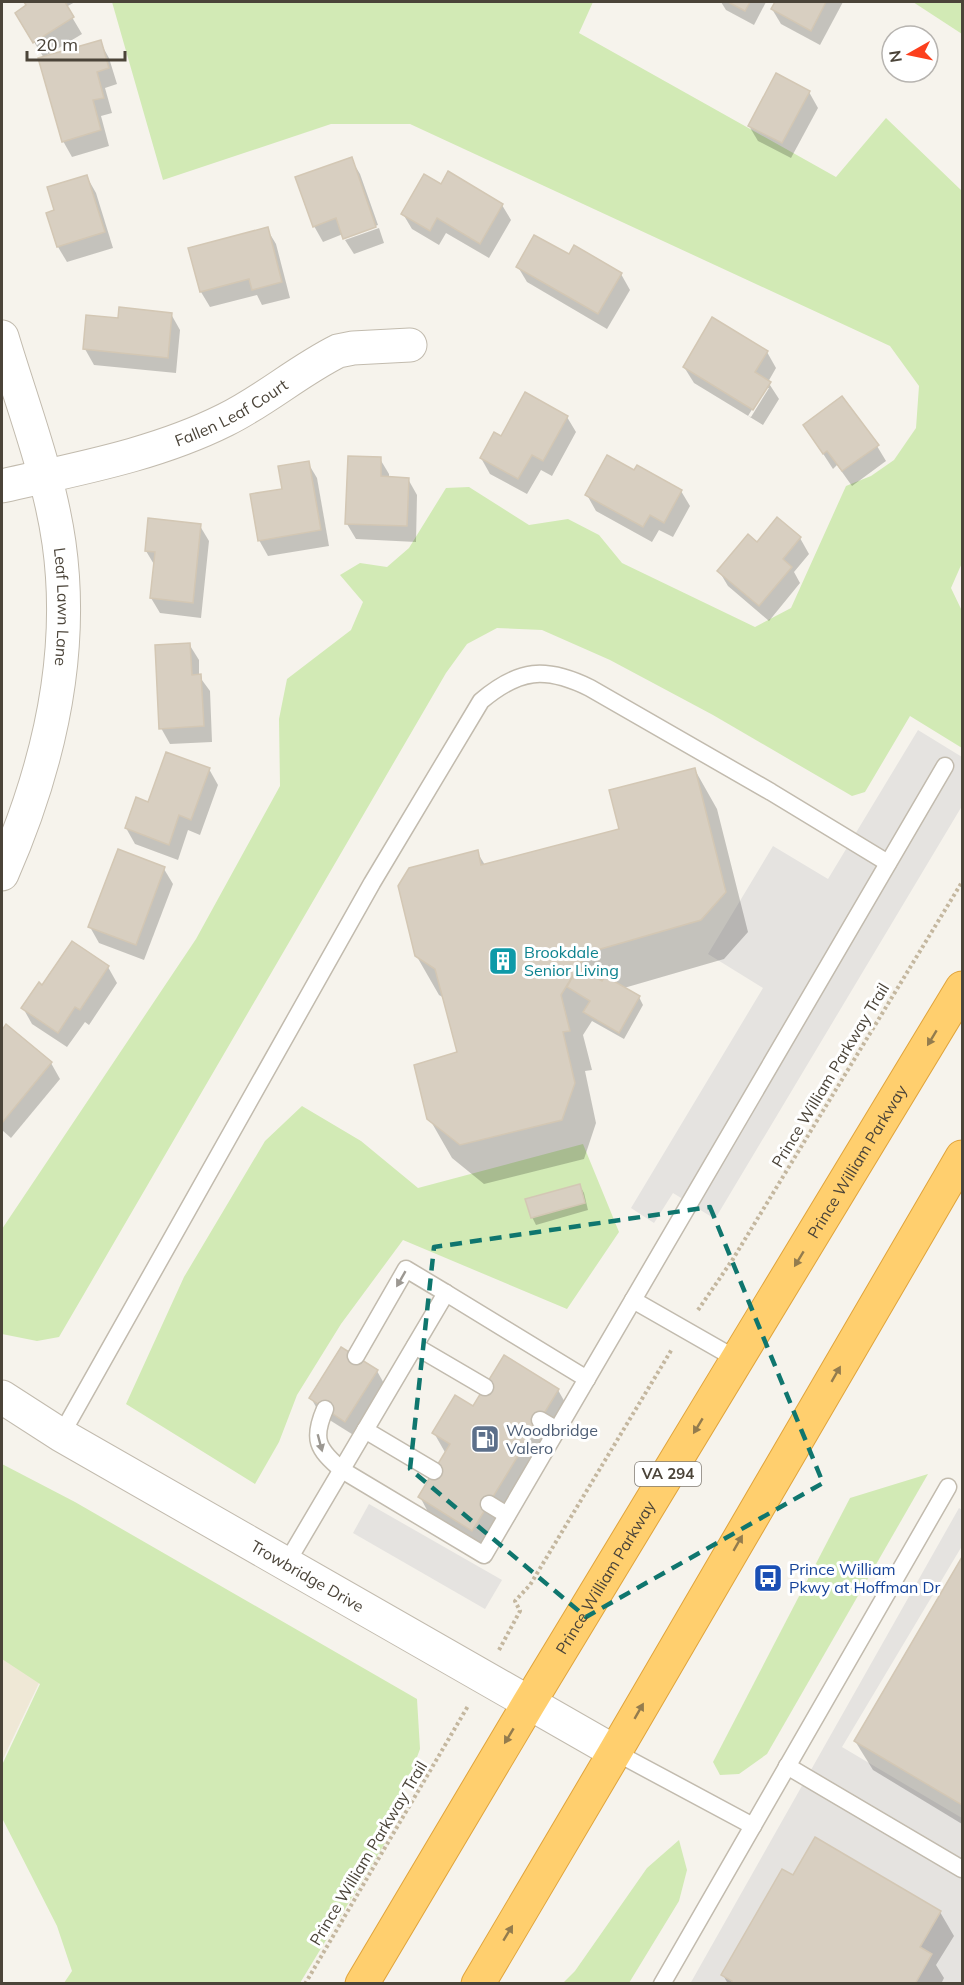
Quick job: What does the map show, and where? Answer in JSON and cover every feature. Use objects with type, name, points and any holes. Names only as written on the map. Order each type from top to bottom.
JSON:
[{"type":"highway","name":"Prince William Parkway","points":[[362,1983],[529,1703],[963,988]]},
{"type":"highway","points":[[478,1983],[963,1157]]},
{"type":"street","name":"Leaf Lawn Lane","points":[[2,337],[44,476],[58,542],[64,606],[61,671],[50,734],[34,790],[2,874]]},
{"type":"street","name":"Fallen Leaf Court","points":[[2,486],[117,459],[169,444],[245,410],[338,351],[410,345]]},
{"type":"street","name":"Trowbridge Drive","points":[[2,1397],[61,1435],[615,1752]]},
{"type":"lane","points":[[61,1435],[372,883],[481,701],[500,685],[519,677],[543,673],[568,677],[771,792],[888,864]]},
{"type":"lane","points":[[325,1409],[317,1427],[319,1442],[324,1453],[342,1470],[484,1555],[945,766]]},
{"type":"lane","points":[[356,1356],[406,1269],[587,1379]]},
{"type":"lane","points":[[286,1564],[446,1293]]},
{"type":"lane","points":[[633,1300],[738,1360]]},
{"type":"lane","points":[[415,1346],[485,1387]]},
{"type":"lane","points":[[540,1420],[556,1430]]},
{"type":"lane","points":[[365,1430],[434,1471]]},
{"type":"lane","points":[[662,1983],[948,1487]]},
{"type":"lane","points":[[489,1504],[507,1515]]},
{"type":"lane","points":[[615,1752],[753,1826]]},
{"type":"lane","points":[[787,1766],[963,1869]]},
{"type":"path","name":"Prince William Parkway Trail","points":[[719,1281],[963,882]]},
{"type":"path","points":[[520,1611],[515,1601],[530,1585],[663,1363]]},
{"type":"path","name":"Prince William Parkway Trail","points":[[305,1983],[453,1734]]},
{"type":"highlighted area","points":[[710,1207],[823,1483],[586,1617],[410,1469],[434,1247]]},
{"type":"shaded area","points":[[918,730],[962,757],[962,806],[715,1219],[673,1193],[654,1223],[631,1208],[763,988],[708,954],[773,846],[828,879]]},
{"type":"shaded area","points":[[369,1504],[502,1580],[485,1609],[353,1533]]},
{"type":"shaded area","points":[[959,1508],[962,1510],[962,1546],[842,1747],[962,1818],[962,1983],[690,1984]]},
{"type":"shaded area","points":[[2,1630],[50,1660],[2,1761]]},
{"type":"green space","points":[[112,2],[593,2],[579,33],[836,177],[886,118],[962,191],[962,563],[951,588],[962,611],[962,748],[910,716],[865,792],[852,796],[713,715],[610,660],[542,630],[497,628],[467,644],[446,673],[59,1337],[37,1341],[2,1334],[2,1229],[196,939],[280,786],[279,719],[287,679],[351,630],[363,602],[340,575],[360,563],[387,567],[409,548],[446,488],[469,487],[529,525],[568,519],[599,535],[622,563],[755,627],[791,608],[846,486],[871,476],[894,460],[916,428],[919,386],[890,346],[410,124],[331,124],[163,180]]},
{"type":"green space","points":[[913,2],[962,2],[962,34]]},
{"type":"green space","points":[[302,1106],[361,1141],[418,1188],[583,1144],[619,1232],[567,1309],[403,1240],[341,1324],[297,1395],[279,1442],[255,1484],[126,1404],[184,1277],[265,1141]]},
{"type":"green space","points":[[2,1464],[75,1502],[417,1699],[420,1749],[385,1843],[300,1983],[64,1983],[72,1971],[57,1926],[2,1818],[2,1765],[40,1684],[2,1659]]},
{"type":"green space","points":[[928,1474],[767,1754],[739,1774],[720,1775],[713,1762],[850,1498]]},
{"type":"green space","points":[[679,1840],[687,1870],[679,1901],[629,1983],[563,1983],[575,1971],[647,1868]]},
{"type":"building","points":[[24,2],[65,2],[74,17],[33,43],[15,13],[26,5]]},
{"type":"building","points":[[728,2],[750,2],[745,11]]},
{"type":"building","points":[[775,2],[826,2],[811,31],[771,9]]},
{"type":"building","points":[[101,40],[109,68],[97,72],[104,98],[93,100],[101,130],[62,142],[38,58]]},
{"type":"building","points":[[776,73],[810,91],[782,143],[748,126]]},
{"type":"building","points":[[352,157],[376,227],[343,239],[336,218],[313,227],[295,177]]},
{"type":"building","points":[[448,171],[503,204],[480,244],[437,218],[430,231],[401,214],[424,174],[441,184]]},
{"type":"building","points":[[87,175],[105,232],[57,247],[46,213],[54,210],[47,187]]},
{"type":"building","points":[[268,227],[282,282],[252,290],[249,279],[200,292],[188,248]]},
{"type":"building","points":[[534,235],[569,254],[574,245],[622,273],[598,314],[516,267]]},
{"type":"building","points":[[119,307],[172,313],[168,358],[83,349],[86,315],[118,318]]},
{"type":"building","points":[[712,317],[768,351],[755,372],[771,382],[753,410],[683,367]]},
{"type":"building","points":[[525,392],[568,416],[543,461],[532,455],[518,479],[480,458],[494,432],[501,436]]},
{"type":"building","points":[[842,396],[879,445],[842,471],[827,451],[823,454],[803,425]]},
{"type":"building","points":[[607,455],[634,470],[637,465],[682,490],[664,523],[650,515],[643,527],[585,495]]},
{"type":"building","points":[[348,456],[381,457],[381,476],[409,478],[407,526],[345,524]]},
{"type":"building","points":[[309,461],[321,530],[258,541],[250,494],[282,489],[278,466]]},
{"type":"building","points":[[777,517],[801,537],[783,559],[792,567],[759,606],[717,571],[748,534],[757,542]]},
{"type":"building","points":[[148,518],[201,524],[193,603],[150,598],[155,552],[145,551]]},
{"type":"building","points":[[190,643],[192,675],[201,674],[204,726],[159,729],[155,645]]},
{"type":"building","points":[[166,752],[210,768],[191,820],[179,815],[169,845],[125,828],[136,797],[148,802]]},
{"type":"building","name":"Brookdale Senior Living","points":[[695,768],[726,892],[701,920],[587,953],[561,995],[570,1031],[563,1032],[575,1083],[562,1120],[460,1145],[427,1119],[414,1065],[457,1052],[435,969],[415,956],[398,886],[409,868],[478,850],[481,865],[619,829],[609,790]]},
{"type":"building","points":[[118,849],[165,867],[136,945],[88,927]]},
{"type":"building","points":[[72,941],[109,966],[80,1010],[75,1007],[58,1033],[21,1008],[39,982],[42,985]]},
{"type":"building","points":[[578,967],[602,981],[605,976],[640,996],[619,1033],[583,1012],[590,1001],[567,987]]},
{"type":"building","points":[[6,1024],[52,1062],[2,1123],[2,1030]]},
{"type":"building","points":[[580,1184],[585,1203],[531,1218],[525,1199]]},
{"type":"building","points":[[341,1347],[378,1370],[345,1422],[309,1398]]},
{"type":"building","name":"Woodbridge Valero","points":[[504,1355],[559,1389],[472,1531],[418,1497],[450,1444],[432,1433],[455,1395],[473,1406]]},
{"type":"building","points":[[962,1557],[962,1805],[854,1741]]},
{"type":"building","points":[[815,1837],[941,1911],[920,1947],[932,1954],[915,1984],[731,1984],[732,1981],[721,1975],[782,1869],[793,1875]]},
{"type":"place","name":"Brookdale Senior Living","points":[[503,961]]},
{"type":"place","name":"Woodbridge Valero","points":[[485,1439]]},
{"type":"place","name":"Prince William Pkwy at Hoffman Dr","points":[[768,1578]]}]
